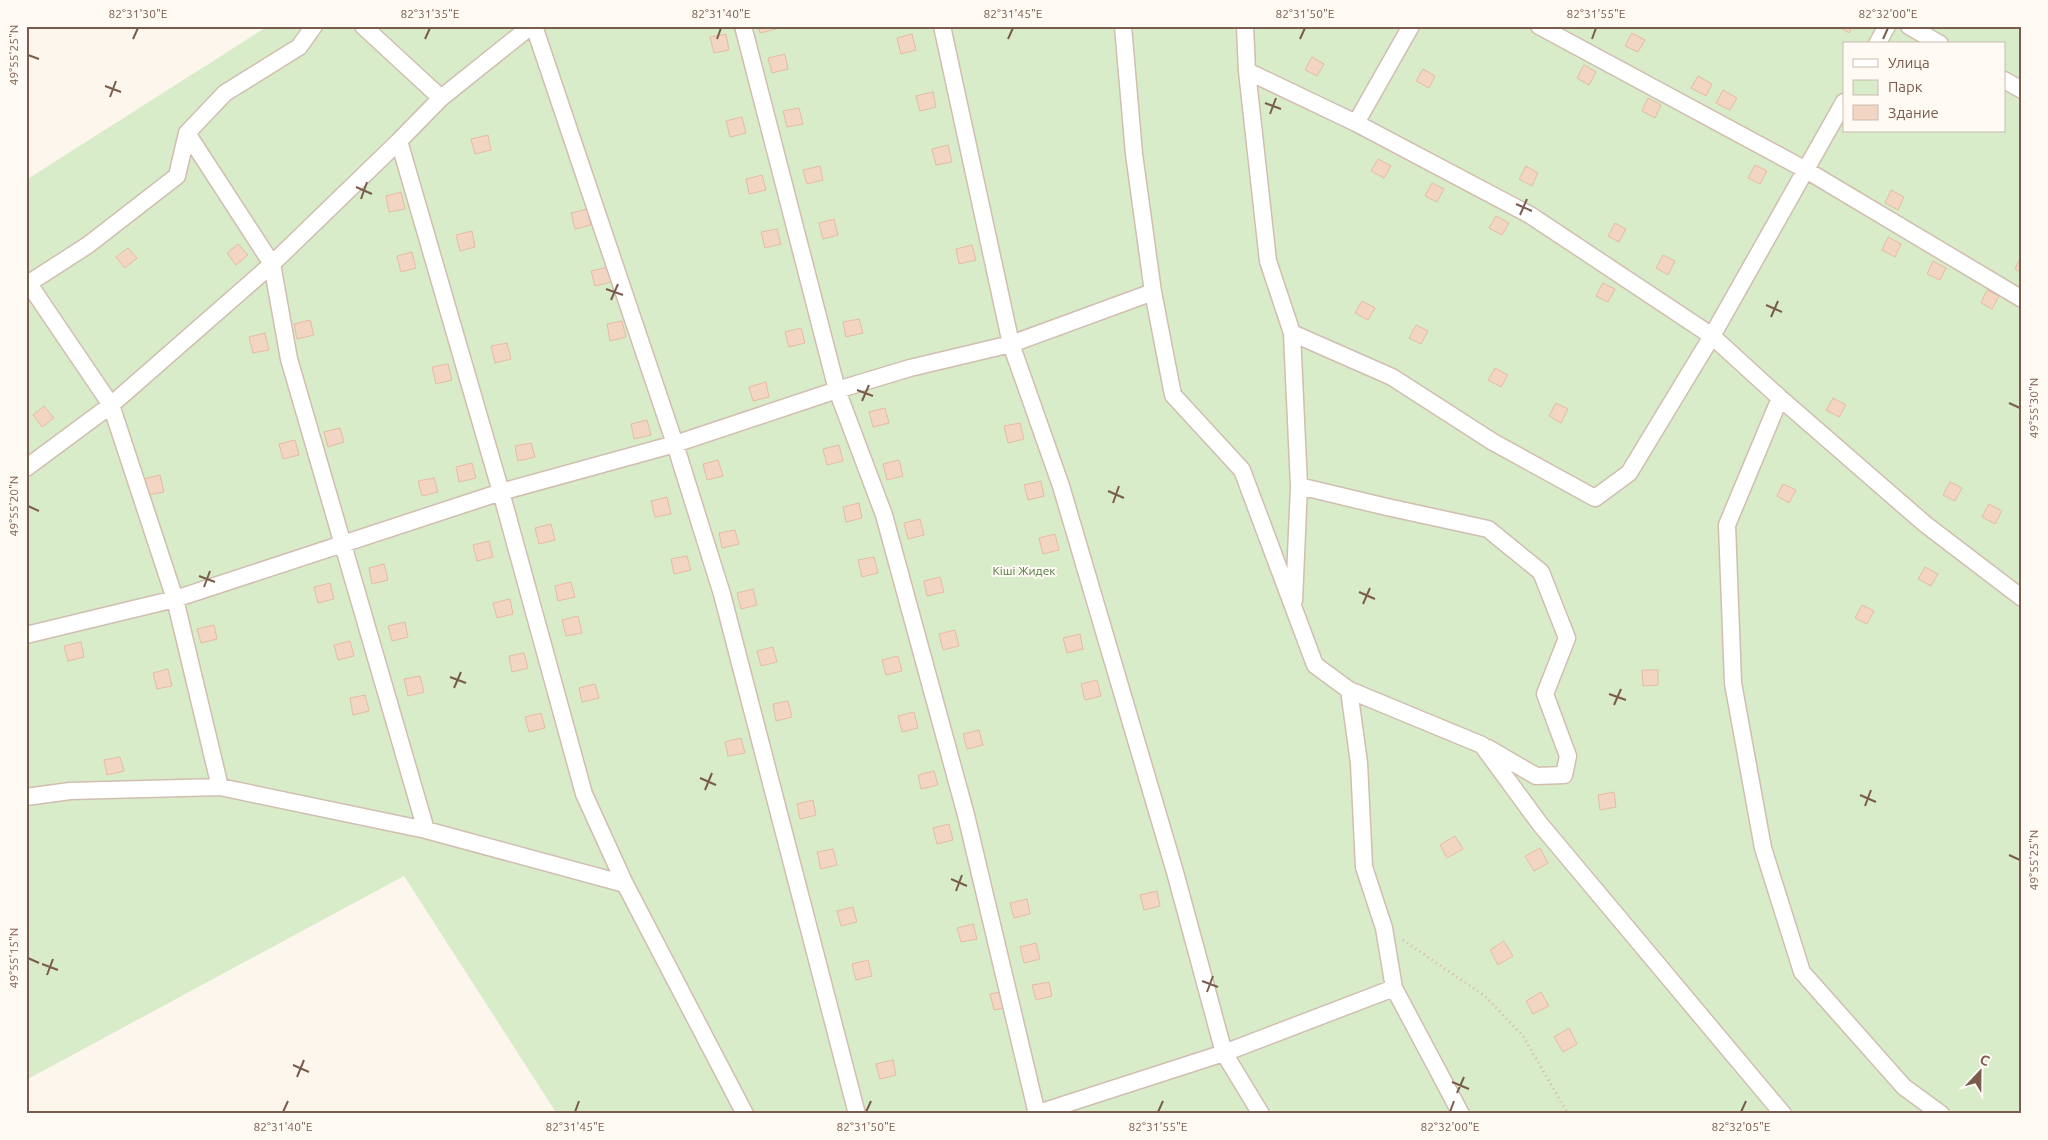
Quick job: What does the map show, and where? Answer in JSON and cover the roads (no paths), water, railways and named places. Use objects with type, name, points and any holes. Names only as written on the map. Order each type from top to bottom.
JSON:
[{"type":"street","points":[[220,786],[175,599],[112,405],[27,284],[88,245],[177,176],[187,133],[225,93],[299,47],[314,26]]},
{"type":"street","points":[[363,26],[441,98]]},
{"type":"street","points":[[26,468],[112,405],[272,264],[441,98],[533,26],[675,444],[722,594],[857,1114]]},
{"type":"street","points":[[743,26],[837,390],[884,515],[966,814],[1036,1114],[1224,1052],[1394,988]]},
{"type":"street","points":[[942,26],[1011,344],[1063,496],[1175,872],[1224,1052],[1262,1114]]},
{"type":"street","points":[[1123,26],[1134,154],[1153,292],[1173,395],[1242,470],[1315,664],[1349,690],[1482,745],[1536,776],[1564,774],[1568,756],[1544,694],[1567,638],[1541,572],[1488,529],[1386,508],[1299,486]]},
{"type":"street","points":[[1245,26],[1247,71],[1268,261],[1292,333],[1299,486],[1294,611]]},
{"type":"street","points":[[1356,123],[1411,26]]},
{"type":"street","points":[[1539,26],[1806,170],[2022,299]]},
{"type":"street","points":[[1878,42],[1887,26]]},
{"type":"street","points":[[1909,26],[1937,42]]},
{"type":"street","points":[[1247,71],[1356,123],[1530,215],[1712,336],[1925,524],[2022,598]]},
{"type":"street","points":[[2006,81],[2022,90]]},
{"type":"street","points":[[1292,333],[1392,377],[1493,442],[1595,498],[1629,473],[1712,336],[1843,104]]},
{"type":"street","points":[[187,133],[272,264],[289,359],[426,830]]},
{"type":"street","points":[[399,141],[501,492],[584,794],[625,884],[745,1114]]},
{"type":"street","points":[[26,635],[175,599],[501,492],[675,444],[837,390],[910,368],[1011,344],[1153,292]]},
{"type":"street","points":[[1780,398],[1727,525],[1734,683],[1763,848],[1802,972],[1904,1087],[1941,1114]]},
{"type":"street","points":[[1349,690],[1359,762],[1364,867],[1384,928],[1394,988],[1462,1114]]},
{"type":"street","points":[[1482,745],[1540,824],[1783,1114]]},
{"type":"street","points":[[26,797],[70,791],[220,786],[426,830],[625,884]]},
{"type":"park label","name":"Кіші Жидек","points":[[1024,570]]}]
